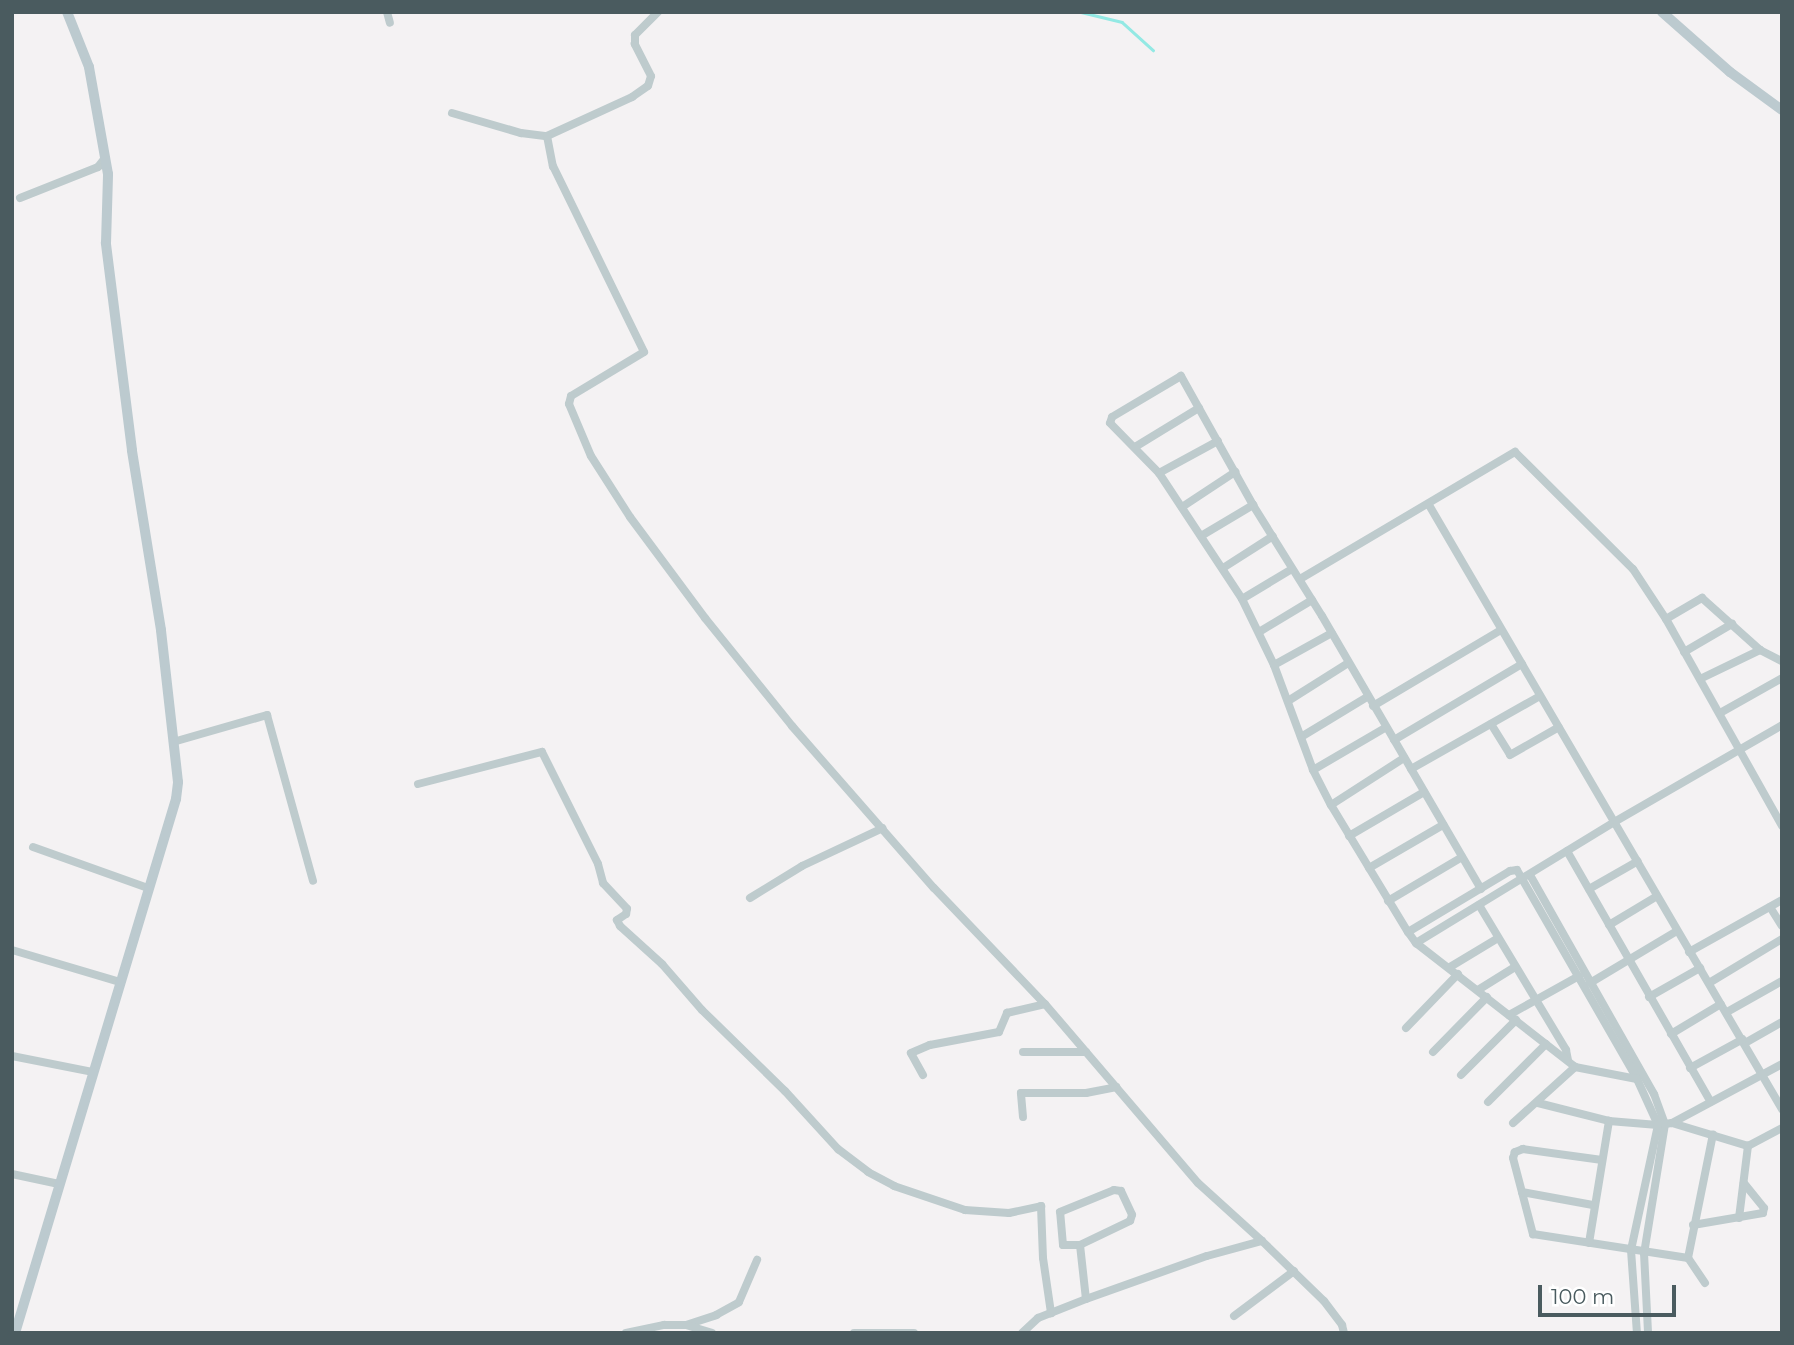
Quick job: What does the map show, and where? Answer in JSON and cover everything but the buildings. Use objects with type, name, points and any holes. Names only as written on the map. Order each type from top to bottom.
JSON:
[{"type":"main road","points":[[15,1333],[176,799],[178,782],[161,629],[120,359],[106,243],[108,174],[89,67],[68,12]]},
{"type":"main road","points":[[1662,12],[1730,72],[1782,110]]},
{"type":"street","points":[[387,12],[390,23]]},
{"type":"street","points":[[452,113],[513,131],[547,135],[632,97],[648,86],[651,76],[634,39],[638,30],[658,12]]},
{"type":"street","points":[[547,135],[553,166],[644,352],[571,396],[570,411],[578,431],[630,517],[705,618],[792,726],[934,888],[1045,1004],[1198,1183],[1324,1301],[1342,1325],[1344,1333]]},
{"type":"street","points":[[20,198],[98,167],[105,158]]},
{"type":"street","points":[[1480,888],[1300,579],[1253,505],[1181,376],[1112,417],[1110,423],[1159,473],[1242,599],[1274,665],[1313,770],[1349,836],[1416,943],[1575,1067],[1637,1079]]},
{"type":"street","points":[[1135,447],[1199,408]]},
{"type":"street","points":[[1159,473],[1218,442]]},
{"type":"street","points":[[1300,579],[1515,452],[1633,569],[1666,619],[1782,826]]},
{"type":"street","points":[[1182,507],[1236,472]]},
{"type":"street","points":[[1201,536],[1253,505]]},
{"type":"street","points":[[1429,505],[1616,821],[1677,932],[1764,1074],[1781,1108]]},
{"type":"street","points":[[1223,568],[1273,536]]},
{"type":"street","points":[[1242,599],[1292,569]]},
{"type":"street","points":[[1666,619],[1702,598],[1760,650],[1782,661]]},
{"type":"street","points":[[1259,632],[1312,600]]},
{"type":"street","points":[[1684,652],[1732,624]]},
{"type":"street","points":[[1373,706],[1501,630]]},
{"type":"street","points":[[1274,665],[1332,633]]},
{"type":"street","points":[[1700,679],[1760,650]]},
{"type":"street","points":[[1288,701],[1348,663]]},
{"type":"street","points":[[1394,740],[1521,664]]},
{"type":"street","points":[[1720,713],[1782,678]]},
{"type":"street","points":[[1411,769],[1540,696]]},
{"type":"street","points":[[1301,737],[1367,697]]},
{"type":"street","points":[[173,742],[267,715],[313,881]]},
{"type":"street","points":[[1490,724],[1510,755],[1559,727]]},
{"type":"street","points":[[1416,943],[1739,748],[1779,727],[1782,738]]},
{"type":"street","points":[[1313,770],[1385,728]]},
{"type":"street","points":[[418,784],[542,752],[593,854],[603,883],[627,909],[626,915],[616,921],[662,964],[702,1010],[785,1091],[838,1149],[868,1172],[894,1186],[965,1210],[1009,1213],[1041,1206],[1043,1258],[1051,1313]]},
{"type":"street","points":[[1331,805],[1404,758]]},
{"type":"street","points":[[1349,836],[1424,792]]},
{"type":"street","points":[[1369,867],[1443,825]]},
{"type":"street","points":[[750,898],[802,866],[883,828]]},
{"type":"street","points":[[33,847],[148,888]]},
{"type":"street","points":[[1567,851],[1711,1102]]},
{"type":"street","points":[[1388,901],[1462,857]]},
{"type":"street","points":[[1589,889],[1638,861]]},
{"type":"street","points":[[1408,932],[1514,869],[1526,878],[1590,983],[1654,1094],[1665,1124],[1644,1253],[1648,1333]]},
{"type":"street","points":[[1526,878],[1637,1079],[1665,1124],[1631,1250],[1637,1333]]},
{"type":"street","points":[[1609,925],[1657,896]]},
{"type":"street","points":[[1689,952],[1782,900]]},
{"type":"street","points":[[1479,905],[1566,1050],[1568,1060]]},
{"type":"street","points":[[1770,907],[1782,926]]},
{"type":"street","points":[[1590,983],[1677,932]]},
{"type":"street","points":[[1450,967],[1498,938]]},
{"type":"street","points":[[1709,983],[1782,939]]},
{"type":"street","points":[[12,950],[120,982]]},
{"type":"street","points":[[1478,990],[1515,967]]},
{"type":"street","points":[[1649,997],[1700,968]]},
{"type":"street","points":[[1406,1028],[1458,974]]},
{"type":"street","points":[[1461,1075],[1513,1017],[1535,998],[1579,976]]},
{"type":"street","points":[[1727,1012],[1782,981]]},
{"type":"street","points":[[1433,1052],[1487,997]]},
{"type":"street","points":[[923,1075],[911,1054],[921,1048],[999,1032],[1007,1013],[1045,1004]]},
{"type":"street","points":[[1671,1034],[1721,1004]]},
{"type":"street","points":[[1690,1068],[1782,1022]]},
{"type":"street","points":[[1488,1102],[1546,1044]]},
{"type":"street","points":[[1023,1052],[1086,1052]]},
{"type":"street","points":[[12,1056],[93,1072]]},
{"type":"street","points":[[1665,1124],[1782,1064]]},
{"type":"street","points":[[1513,1124],[1575,1067]]},
{"type":"street","points":[[1023,1117],[1021,1093],[1086,1093],[1116,1087]]},
{"type":"street","points":[[1538,1103],[1609,1121],[1665,1124],[1713,1134],[1748,1146],[1782,1128]]},
{"type":"street","points":[[1589,1243],[1593,1205],[1609,1121]]},
{"type":"street","points":[[1705,1283],[1688,1258],[1713,1134]]},
{"type":"street","points":[[1738,1218],[1748,1146]]},
{"type":"street","points":[[1602,1160],[1523,1149],[1515,1152],[1513,1158],[1533,1234],[1688,1258]]},
{"type":"street","points":[[12,1174],[59,1184]]},
{"type":"street","points":[[1693,1225],[1765,1211],[1744,1183]]},
{"type":"street","points":[[1114,1190],[1121,1191],[1132,1215],[1130,1220],[1080,1245],[1063,1245],[1060,1212],[1114,1190]]},
{"type":"street","points":[[1522,1192],[1593,1205]]},
{"type":"street","points":[[1022,1333],[1038,1318],[1086,1298],[1207,1256],[1262,1241]]},
{"type":"street","points":[[1080,1245],[1086,1298]]},
{"type":"street","points":[[686,1325],[716,1315],[739,1302],[757,1260]]},
{"type":"street","points":[[1234,1316],[1294,1271]]},
{"type":"street","points":[[626,1333],[664,1325],[686,1325],[712,1333]]},
{"type":"street","points":[[854,1333],[914,1333]]},
{"type":"waterway","points":[[1081,12],[1122,22],[1153,50]]}]
